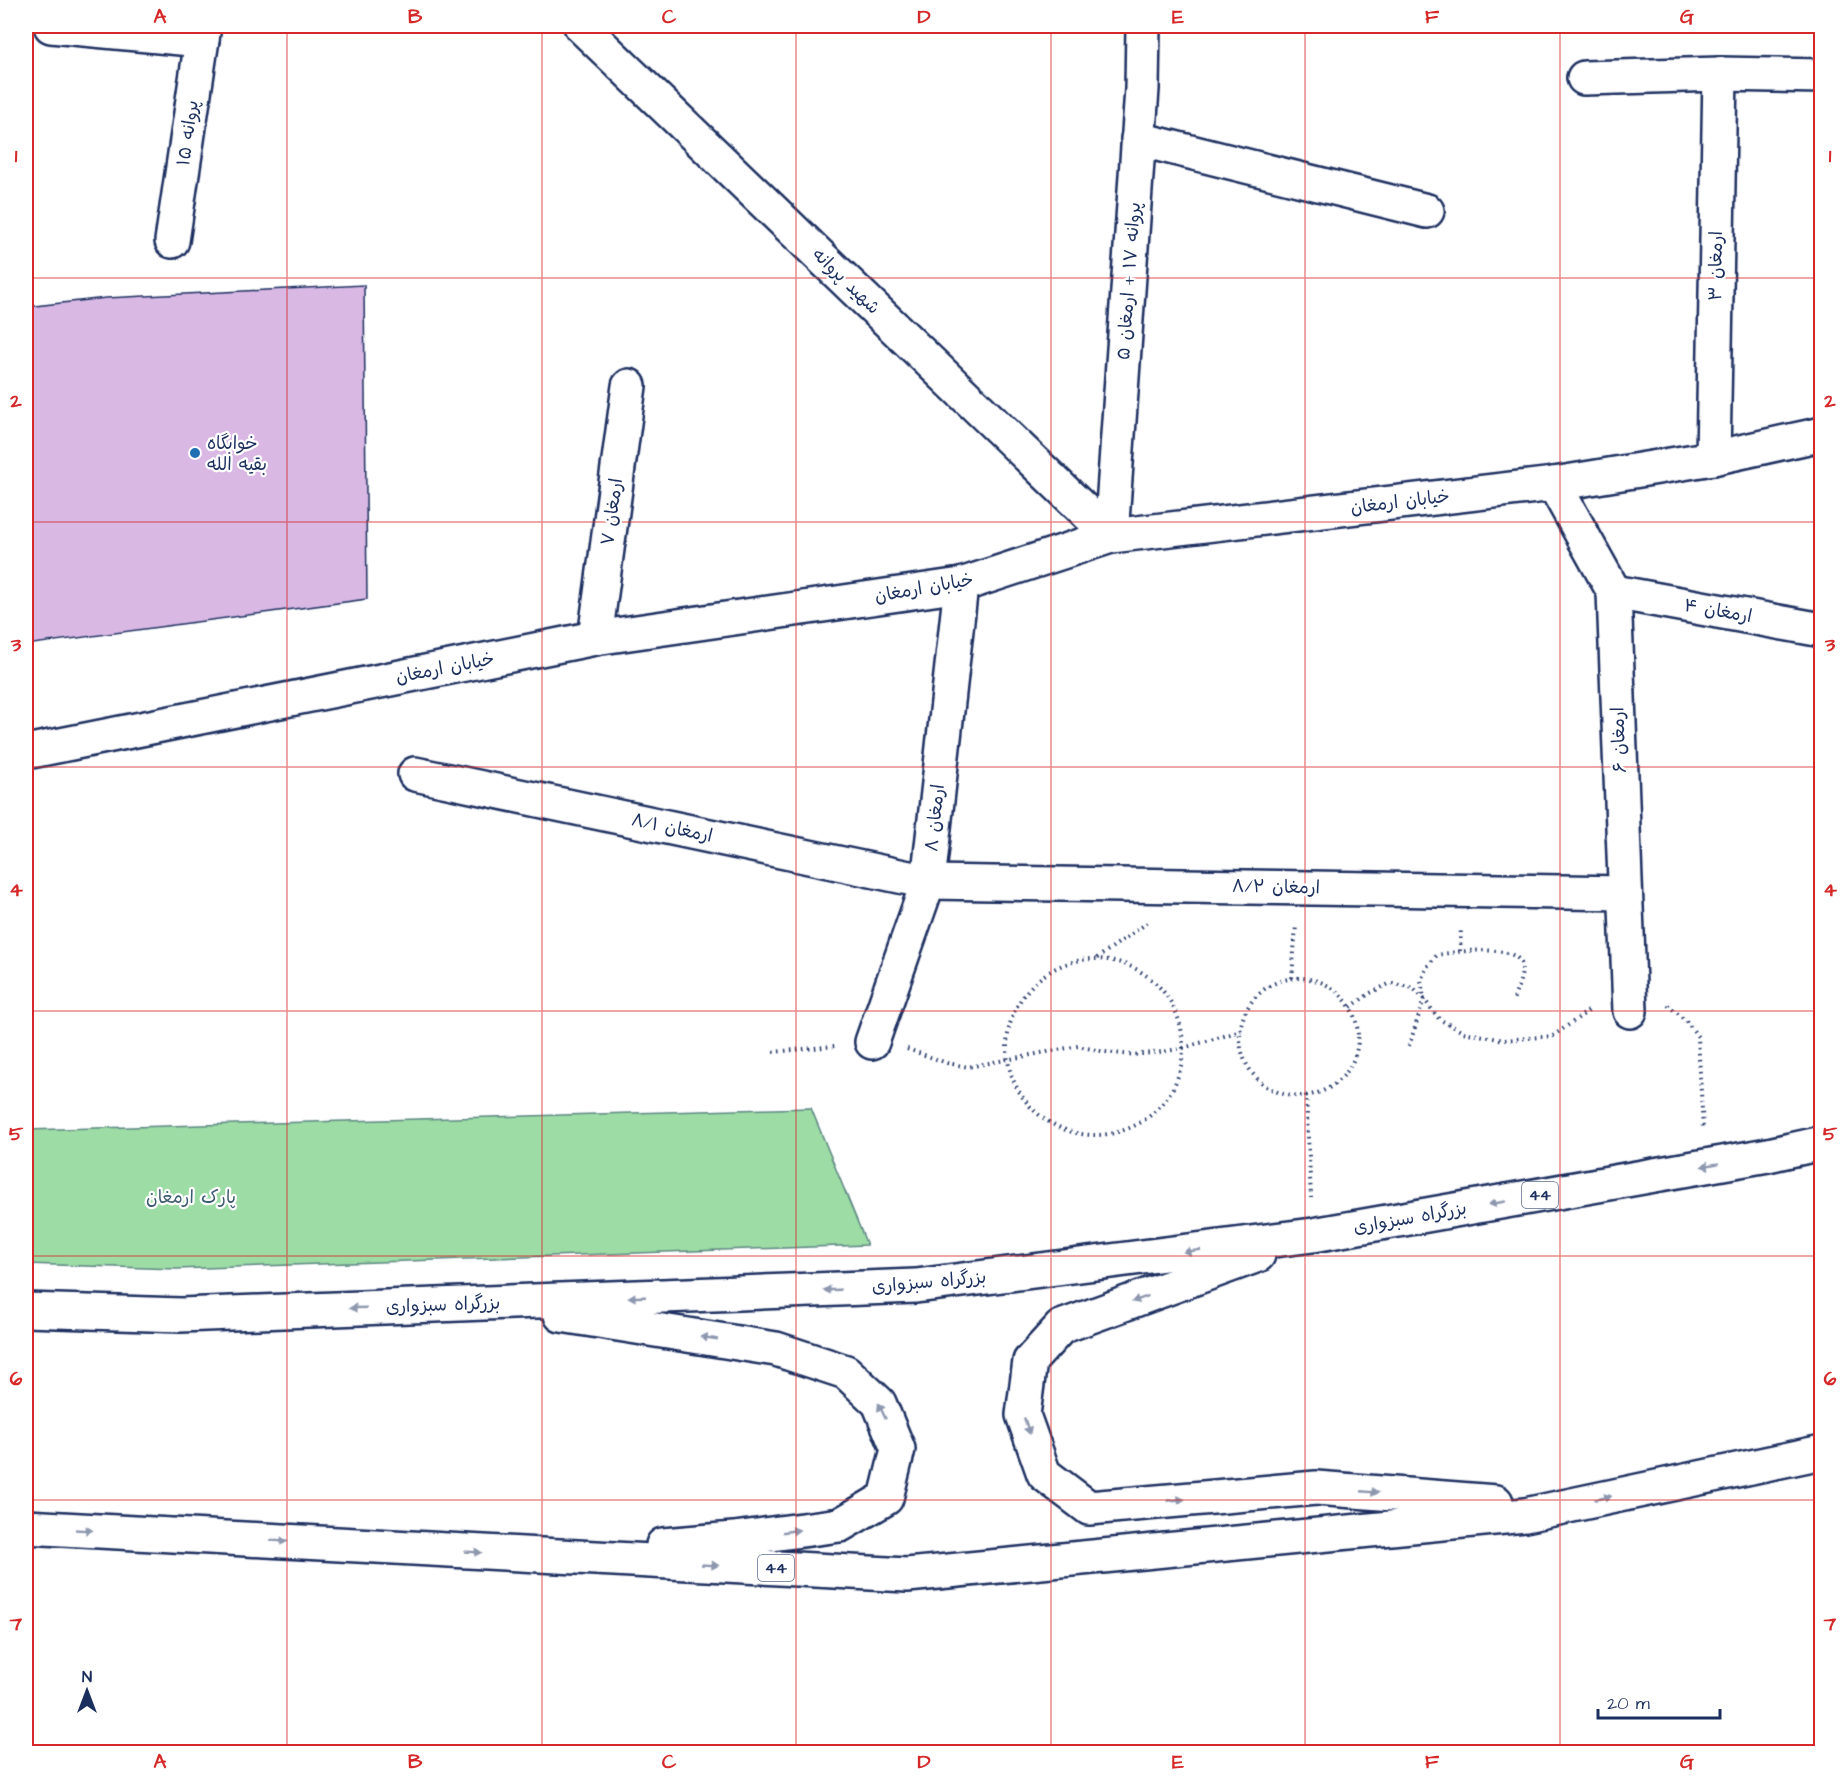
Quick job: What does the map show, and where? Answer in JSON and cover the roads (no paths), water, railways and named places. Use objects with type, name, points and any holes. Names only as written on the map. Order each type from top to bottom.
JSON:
[{"type":"main road","points":[[51,26],[203,33]]},
{"type":"main road","name":"شهید پروانه","points":[[581,26],[1111,536]]},
{"type":"main road","name":"پروانه ۱۷ + ارمغان ۵","points":[[1111,536],[1142,89],[1143,26]]},
{"type":"main road","name":"پروانه ۱۵","points":[[172,241],[203,33]]},
{"type":"main road","points":[[1584,78],[1720,74],[1821,76]]},
{"type":"main road","name":"ارمغان ۳","points":[[1713,458],[1720,74]]},
{"type":"main road","points":[[1138,139],[1427,211]]},
{"type":"main road","name":"ارمغان ۷","points":[[595,638],[629,386]]},
{"type":"main road","name":"خیابان ارمغان","points":[[26,752],[595,638],[961,585],[1111,536],[1554,484],[1713,458],[1821,434]]},
{"type":"main road","name":"ارمغان ۶","points":[[1554,484],[1614,592],[1630,1002]]},
{"type":"main road","name":"ارمغان ۸","points":[[872,1042],[928,882],[961,585]]},
{"type":"main road","name":"ارمغان ۴","points":[[1614,592],[1821,630]]},
{"type":"main road","name":"ارمغان ۸/۱","points":[[415,774],[928,882]]},
{"type":"main road","name":"ارمغان ۸/۲","points":[[928,882],[1625,893]]},
{"type":"main road","name":"بزرگراه سبزواری","points":[[26,1310],[181,1315],[916,1286],[1313,1235],[1768,1155],[1821,1143]]},
{"type":"main road","points":[[1313,1235],[1061,1327],[1030,1362],[1023,1415],[1044,1474],[1089,1508],[1316,1488],[1559,1507]]},
{"type":"main road","points":[[483,1303],[776,1349],[846,1372],[879,1403],[898,1449],[886,1498],[840,1525],[734,1539],[544,1556]]},
{"type":"main road","name":"44","points":[[26,1527],[907,1575],[1526,1515],[1819,1460]]},
{"type":"place","name":"خوابگاه بقیه الله","points":[[195,453]]},
{"type":"park label","name":"پارک ارمغان","points":[[191,1197]]}]
